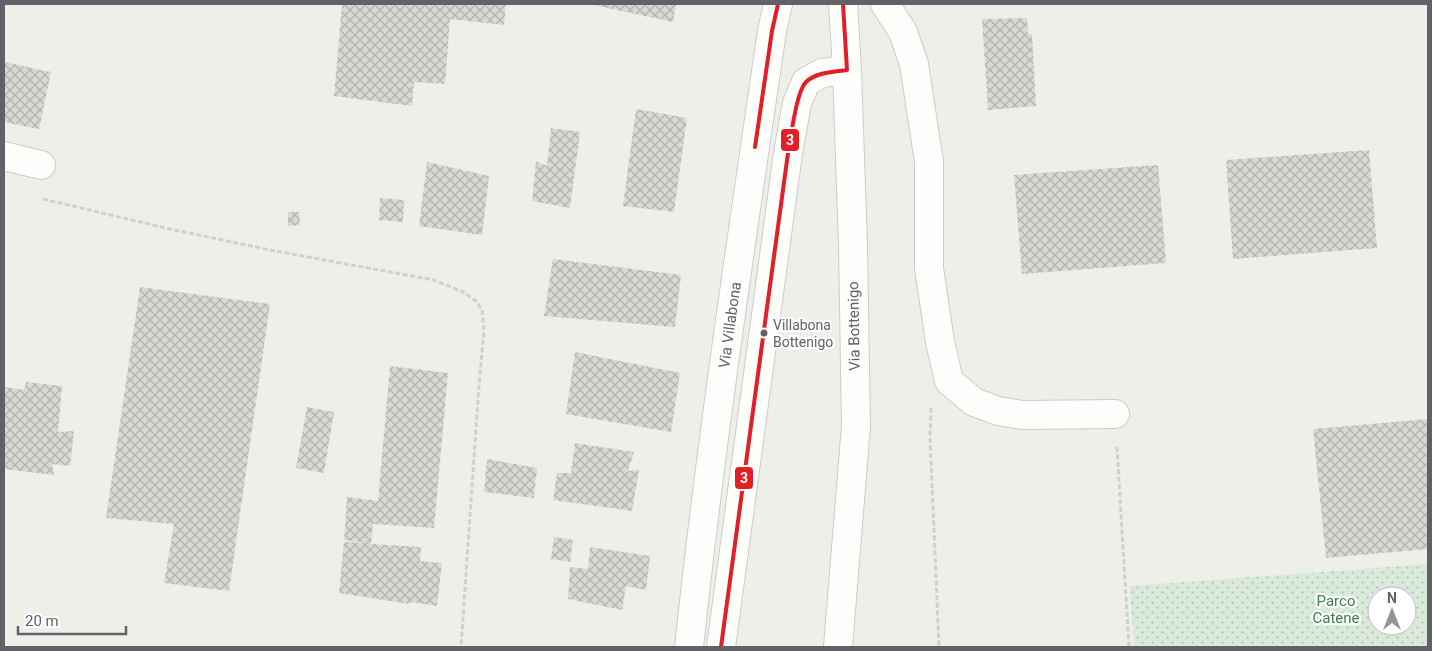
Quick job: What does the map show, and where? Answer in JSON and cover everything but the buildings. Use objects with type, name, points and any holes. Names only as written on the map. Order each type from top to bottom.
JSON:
[{"type":"street","name":"Via Villabona","points":[[689,647],[702,528],[744,218],[772,31],[778,4]]},
{"type":"street","name":"Via Bottenigo","points":[[838,647],[856,426],[852,236],[843,4]]},
{"type":"street","points":[[885,4],[903,32],[914,64],[928,162],[929,268],[940,342],[949,381],[974,402],[998,411],[1023,415],[1115,414]]},
{"type":"street","points":[[722,647],[788,153],[797,103],[806,82],[822,73],[846,70]]},
{"type":"street","points":[[4,156],[41,164]]},
{"type":"path","points":[[41,198],[170,229],[275,251],[434,280],[463,292],[476,301],[482,310],[484,331],[461,647]]},
{"type":"path","points":[[931,398],[930,437],[939,647]]},
{"type":"path","points":[[1116,441],[1128,647]]},
{"type":"green space","name":"Parco Catene","points":[[1428,564],[1428,647],[1134,647],[1130,586]]},
{"type":"transit line","name":"3","points":[[755,147],[772,31],[778,4]]},
{"type":"transit line","name":"3","points":[[721,647],[794,116],[799,95],[806,82],[820,74],[847,70],[843,4]]},
{"type":"place","name":"Villabona Bottenigo","points":[[764,333]]}]
